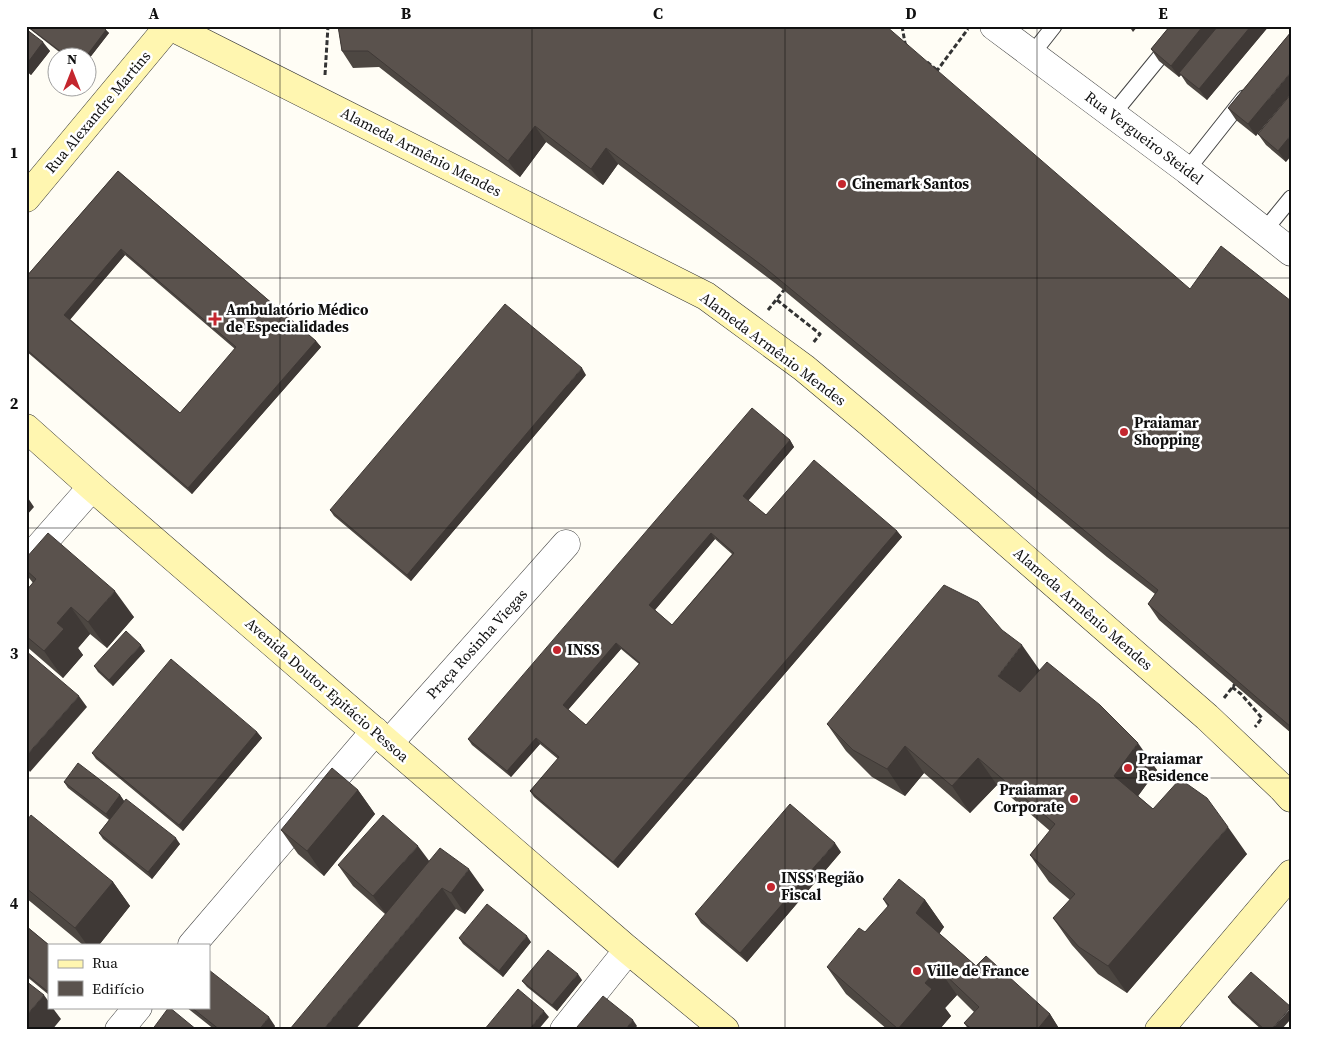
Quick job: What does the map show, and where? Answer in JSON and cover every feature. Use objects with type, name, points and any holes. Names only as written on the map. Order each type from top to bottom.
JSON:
[{"type":"main road","name":"Alameda Armênio Mendes","points":[[169,26],[706,296],[804,368],[871,424],[1207,717],[1291,798]]},
{"type":"main road","name":"Rua Alexandre Martins","points":[[26,198],[169,26]]},
{"type":"main road","name":"Avenida Doutor Epitácio Pessoa","points":[[26,428],[628,950],[725,1030]]},
{"type":"main road","points":[[1158,1030],[1291,874]]},
{"type":"street","name":"Rua Vergueiro Steidel","points":[[994,26],[1187,170],[1291,252]]},
{"type":"street","points":[[26,562],[92,487]]},
{"type":"street","name":"Praça Rosinha Viegas","points":[[193,944],[382,737],[566,544]]},
{"type":"street","points":[[564,1030],[628,950]]},
{"type":"street","points":[[119,1030],[137,1008]]},
{"type":"lane","points":[[1032,54],[1054,26]]},
{"type":"lane","points":[[1113,114],[1185,26]]},
{"type":"lane","points":[[1187,170],[1255,84]]},
{"type":"lane","points":[[1264,231],[1291,198]]},
{"type":"path","points":[[321,102],[326,68],[328,26]]},
{"type":"path","points":[[902,26],[905,43],[910,48]]},
{"type":"path","points":[[934,75],[970,26]]},
{"type":"path","points":[[926,61],[938,71]]},
{"type":"path","points":[[766,313],[784,290]]},
{"type":"path","points":[[777,300],[820,334]]},
{"type":"path","points":[[1223,699],[1233,686],[1262,718]]},
{"type":"building","points":[[27,26],[102,26],[106,30],[92,48],[56,48]]},
{"type":"building","name":"Praiamar Shopping","points":[[338,26],[886,26],[1190,289],[1221,246],[1291,301],[1291,727],[1148,604],[1158,590],[764,267],[606,148],[591,169],[535,126],[508,161],[368,51],[342,51]]},
{"type":"building","points":[[1170,26],[1203,26],[1171,66],[1151,49]]},
{"type":"building","points":[[1218,26],[1251,26],[1199,89],[1179,73]]},
{"type":"building","points":[[26,29],[43,42],[26,65]]},
{"type":"building","points":[[1291,32],[1291,72],[1248,124],[1228,108]]},
{"type":"building","points":[[1291,94],[1291,135],[1278,151],[1258,134]]},
{"type":"building","points":[[118,171],[316,341],[188,488],[26,349],[26,277]],"holes":[[[121,249],[236,347],[180,413],[64,315]]]},
{"type":"building","points":[[505,304],[582,368],[407,575],[330,510]]},
{"type":"building","points":[[752,408],[790,440],[743,496],[766,515],[814,460],[897,531],[613,862],[530,791],[559,757],[536,738],[507,771],[468,739]],"holes":[[[711,533],[734,553],[672,625],[649,605]],[[616,643],[640,663],[586,725],[563,705]]]},
{"type":"building","points":[[48,533],[115,591],[88,622],[71,607],[57,623],[64,629],[44,651],[26,636],[26,591],[36,579],[26,570],[26,558]]},
{"type":"building","name":"Praiamar Corporate","points":[[944,585],[978,602],[1002,630],[1022,645],[998,676],[1020,692],[1047,662],[1100,705],[1138,743],[1114,776],[1153,809],[1180,779],[1207,798],[1228,827],[1108,966],[1079,947],[1053,918],[1075,894],[1030,855],[1055,824],[978,758],[952,786],[905,746],[887,769],[853,750],[827,724]]},
{"type":"building","points":[[126,631],[141,645],[109,680],[94,666]]},
{"type":"building","points":[[26,651],[79,696],[26,756]]},
{"type":"building","points":[[171,659],[257,732],[179,825],[92,753]]},
{"type":"building","points":[[78,763],[120,795],[106,814],[64,782]]},
{"type":"building","points":[[332,768],[358,790],[307,851],[281,830]]},
{"type":"building","points":[[126,799],[176,838],[148,872],[99,833]]},
{"type":"building","name":"INSS Região Fiscal","points":[[790,804],[835,843],[740,953],[695,914]]},
{"type":"building","points":[[31,815],[113,882],[75,928],[26,888],[26,822]]},
{"type":"building","points":[[383,815],[418,846],[373,896],[338,865]]},
{"type":"building","points":[[440,848],[469,869],[451,893],[442,888],[323,1030],[291,1030],[290,1029]]},
{"type":"building","name":"Ville de France","points":[[899,879],[925,900],[916,913],[976,966],[986,956],[1050,1014],[1037,1030],[973,1030],[964,1023],[979,1007],[938,968],[925,983],[932,989],[898,1029],[827,967],[859,928],[865,932],[889,905],[883,899]]},
{"type":"building","points":[[487,904],[527,936],[499,971],[459,938]]},
{"type":"building","points":[[26,926],[48,944],[48,990],[26,974]]},
{"type":"building","points":[[548,950],[578,974],[552,1005],[522,981]]},
{"type":"building","points":[[210,971],[269,1017],[259,1030],[220,1030],[192,1008],[210,1008]]},
{"type":"building","points":[[1251,972],[1291,1007],[1271,1030],[1265,1030],[1228,997]]},
{"type":"building","points":[[26,981],[44,995],[26,1016]]},
{"type":"building","points":[[518,989],[544,1011],[529,1030],[484,1030]]},
{"type":"building","points":[[603,996],[633,1020],[625,1030],[580,1030],[577,1027]]},
{"type":"building","points":[[168,1008],[170,1008],[197,1030],[152,1030]]},
{"type":"place","name":"Cinemark Santos","points":[[842,184]]},
{"type":"place","name":"Ambulatório Médico de Especialidades","points":[[215,319]]},
{"type":"place","name":"Praiamar Shopping","points":[[1124,432]]},
{"type":"place","name":"INSS","points":[[557,650]]},
{"type":"place","name":"Praiamar Residence","points":[[1128,768]]},
{"type":"place","name":"Praiamar Corporate","points":[[1074,799]]},
{"type":"place","name":"INSS Região Fiscal","points":[[771,887]]},
{"type":"place","name":"Ville de France","points":[[917,971]]}]
